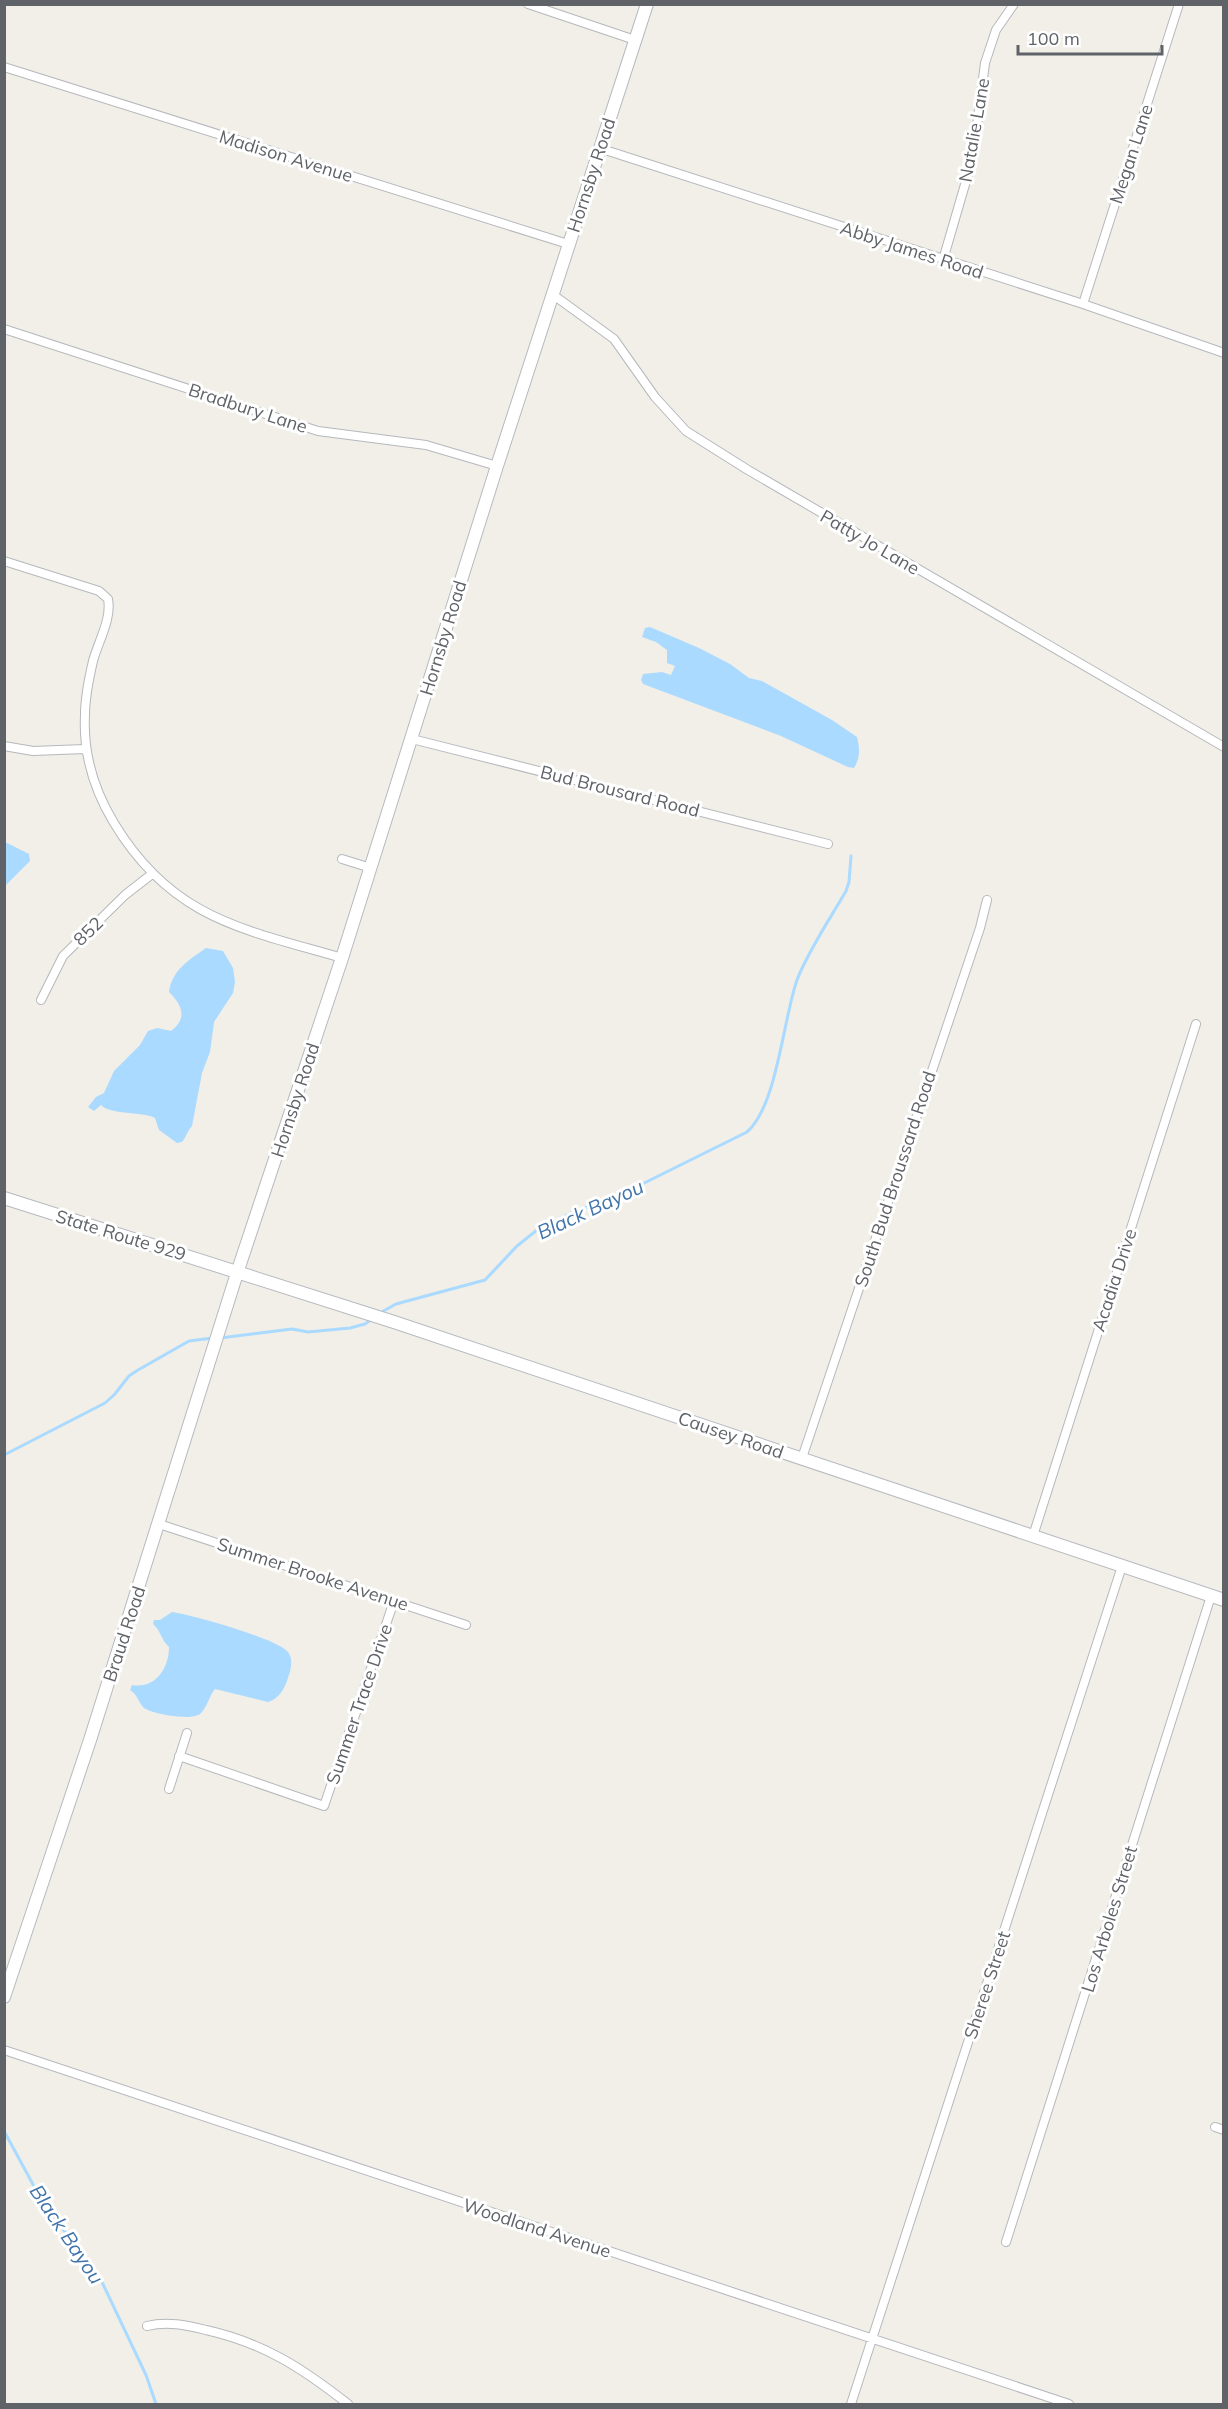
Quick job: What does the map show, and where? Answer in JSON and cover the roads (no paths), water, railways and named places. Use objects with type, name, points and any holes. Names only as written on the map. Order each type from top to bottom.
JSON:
[{"type":"street","points":[[528,4],[635,40]]},
{"type":"street","name":"Hornsby Road","points":[[238,1270],[342,958],[497,466],[647,4]]},
{"type":"street","name":"Natalie Lane","points":[[943,260],[973,157],[985,63],[996,30],[1014,4]]},
{"type":"street","name":"Megan Lane","points":[[1083,304],[1179,4]]},
{"type":"street","name":"Madison Avenue","points":[[4,67],[568,244]]},
{"type":"street","name":"Abby James Road","points":[[599,148],[1083,304],[1224,353]]},
{"type":"street","name":"Patty Jo Lane","points":[[552,294],[614,339],[654,397],[686,431],[748,470],[1224,747]]},
{"type":"street","name":"Bradbury Lane","points":[[4,329],[318,431],[426,445],[497,466]]},
{"type":"street","points":[[4,561],[99,591],[106,596],[109,602],[108,614],[93,660],[87,694],[85,749],[94,782],[106,811],[130,848],[152,874],[183,899],[220,919],[342,958]]},
{"type":"street","name":"Bud Brousard Road","points":[[412,739],[828,844]]},
{"type":"street","points":[[4,746],[33,751],[85,749]]},
{"type":"street","points":[[342,859],[371,868]]},
{"type":"street","name":"852","points":[[41,1000],[63,956],[125,896],[152,874]]},
{"type":"street","name":"South Bud Broussard Road","points":[[802,1458],[980,928],[987,900]]},
{"type":"street","name":"Acadia Drive","points":[[1033,1536],[1196,1024]]},
{"type":"street","name":"State Route 929","points":[[4,1198],[238,1270]]},
{"type":"street","name":"Causey Road","points":[[238,1270],[1224,1600]]},
{"type":"street","name":"Braud Road","points":[[4,1997],[159,1524],[238,1270]]},
{"type":"street","name":"Summer Brooke Avenue","points":[[159,1524],[466,1624]]},
{"type":"street","name":"Sheree Street","points":[[851,2404],[1122,1566]]},
{"type":"street","name":"Los Arboles Street","points":[[1006,2242],[1211,1596]]},
{"type":"street","name":"Summer Trace Drive","points":[[179,1756],[324,1806],[394,1601]]},
{"type":"street","points":[[169,1789],[187,1733]]},
{"type":"street","name":"Woodland Avenue","points":[[4,2050],[1069,2404]]},
{"type":"street","points":[[147,2326],[159,2323],[185,2325],[257,2345],[313,2376],[348,2404]]},
{"type":"water","points":[[650,627],[699,648],[730,664],[749,678],[762,681],[832,720],[857,737],[859,753],[854,768],[781,736],[643,684],[641,680],[643,674],[662,672],[671,675],[675,666],[667,663],[667,650],[656,642],[642,637],[645,628]]},
{"type":"water","points":[[5,842],[29,854],[30,861],[5,886]]},
{"type":"water","points":[[206,948],[223,951],[233,968],[235,982],[233,993],[214,1022],[210,1052],[202,1073],[192,1126],[184,1140],[177,1143],[159,1130],[155,1118],[111,1110],[101,1105],[94,1111],[88,1107],[96,1097],[104,1093],[114,1071],[140,1045],[148,1031],[157,1028],[171,1031],[180,1021],[180,1007],[169,992],[171,984],[182,966]]},
{"type":"water","points":[[172,1612],[250,1634],[287,1651],[291,1657],[291,1667],[281,1693],[268,1702],[215,1689],[200,1714],[189,1717],[163,1714],[144,1708],[130,1690],[132,1685],[154,1681],[163,1670],[169,1647],[153,1624],[154,1620],[160,1620]]},
{"type":"waterway","name":"Black Bayou","points":[[380,1313],[396,1304],[485,1280],[517,1246],[537,1230],[575,1211],[612,1199],[747,1132],[766,1103],[801,969],[846,891],[851,856]]},
{"type":"waterway","name":"Black Bayou","points":[[220,1338],[292,1329],[308,1332],[350,1328],[365,1324],[372,1319]]},
{"type":"waterway","name":"Black Bayou","points":[[4,1455],[105,1403],[129,1376],[189,1341],[213,1338]]},
{"type":"waterway","name":"Black Bayou","points":[[4,2131],[42,2201],[101,2280],[146,2375],[156,2404]]}]
